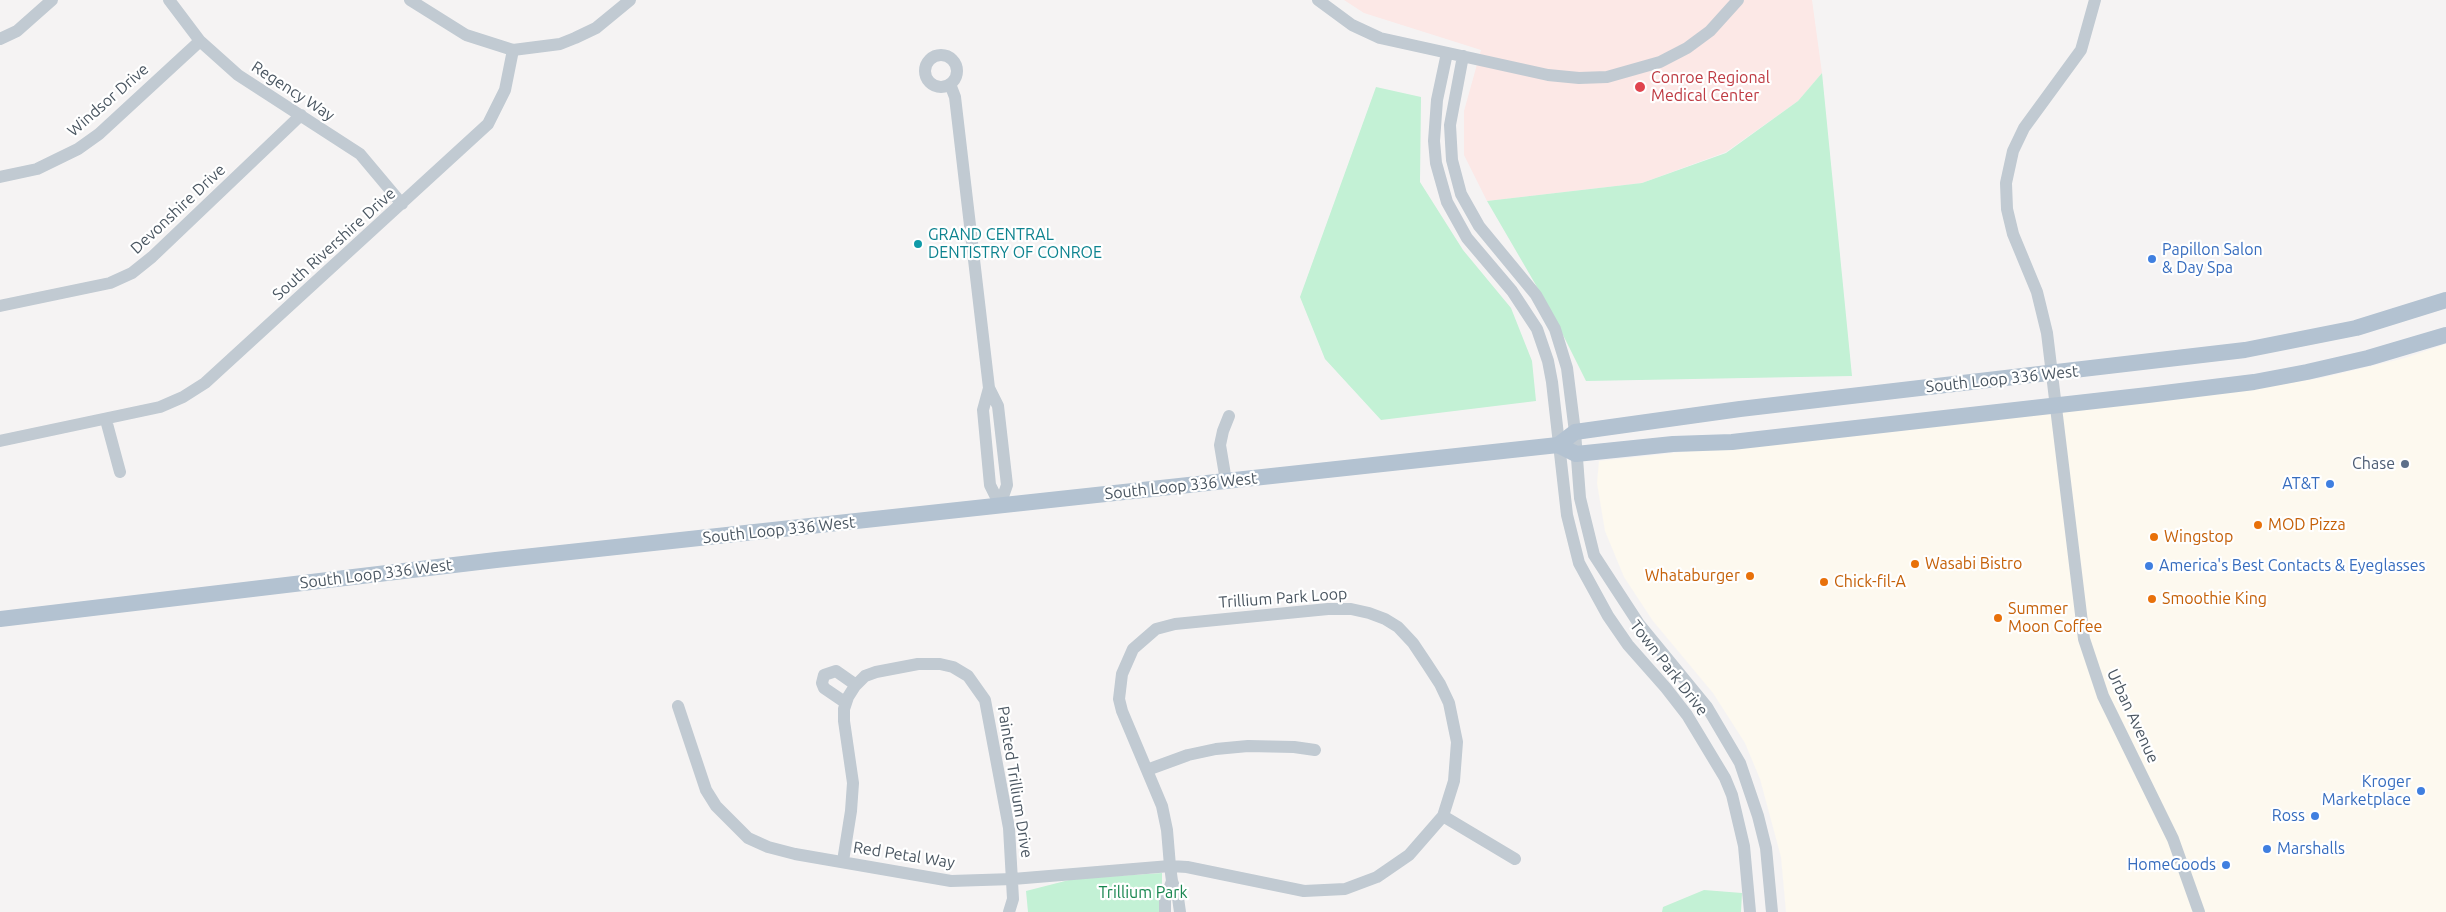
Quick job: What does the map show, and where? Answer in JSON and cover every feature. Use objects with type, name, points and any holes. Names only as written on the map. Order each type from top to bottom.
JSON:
[{"type":"main road","name":"South Loop 336 West","points":[[0,619],[496,560],[1558,445],[1576,432],[1740,409],[2245,350],[2304,340],[2356,328],[2446,300]]},
{"type":"main road","name":"South Loop 336 West","points":[[1576,454],[1673,444],[1732,442],[2254,382],[2368,358],[2446,335]]},
{"type":"main road","points":[[1558,445],[1576,454]]},
{"type":"street","points":[[0,39],[17,30],[52,0]]},
{"type":"street","name":"Regency Way","points":[[169,0],[200,41],[238,75],[360,154],[402,204]]},
{"type":"street","points":[[410,0],[466,35],[513,50],[560,44],[575,38],[596,28],[630,0]]},
{"type":"street","points":[[1318,0],[1366,33],[1406,45],[1548,76],[1579,78],[1607,77],[1660,62],[1687,48],[1710,31],[1738,0]]},
{"type":"street","name":"Urban Avenue","points":[[2096,0],[2081,50],[2024,128],[2013,151],[2006,183],[2007,209],[2013,234],[2037,292],[2043,313],[2084,639],[2103,696],[2173,839],[2199,912]]},
{"type":"street","name":"Windsor Drive","points":[[0,177],[37,169],[78,149],[99,134],[200,41]]},
{"type":"street","name":"South Rivershire Drive","points":[[0,441],[160,407],[183,397],[205,383],[488,124],[505,90],[513,50]]},
{"type":"street","name":"Town Park Drive","points":[[1447,53],[1437,100],[1434,126],[1436,163],[1441,184],[1455,219],[1468,238],[1522,304],[1537,329],[1548,361],[1568,524],[1584,574],[1608,616],[1628,645],[1687,715],[1725,778],[1732,795],[1744,846],[1750,912]]},
{"type":"street","name":"Town Park Drive","points":[[1463,56],[1450,125],[1452,160],[1457,179],[1469,210],[1479,226],[1536,295],[1555,329],[1562,348],[1570,384],[1583,517],[1594,555],[1639,624],[1707,707],[1740,764],[1758,816],[1766,848],[1772,912]]},
{"type":"street","points":[[950,84],[955,96],[989,388],[998,406],[1007,485],[1000,506]]},
{"type":"street","name":"Devonshire Drive","points":[[0,306],[110,282],[132,273],[152,257],[301,115]]},
{"type":"street","points":[[1522,304],[1536,295]]},
{"type":"street","points":[[1226,481],[1220,445],[1229,416]]},
{"type":"street","points":[[106,420],[120,472]]},
{"type":"street","name":"Trillium Park Loop","points":[[1170,866],[1188,867],[1304,891],[1345,889],[1377,877],[1392,868],[1415,849],[1443,816],[1454,781],[1457,742],[1448,703],[1440,684],[1413,643],[1398,627],[1385,619],[1352,609],[1174,624],[1156,629],[1133,649],[1126,663],[1119,686],[1119,699],[1162,806],[1167,830],[1170,866],[1172,881],[1178,898],[1180,912]]},
{"type":"street","name":"Painted Trillium Drive","points":[[843,861],[853,783],[844,721],[846,703],[856,685],[865,676],[876,672],[918,664],[940,664],[953,667],[968,676],[977,686],[985,700],[996,750],[1008,828],[1013,879],[1013,899],[1009,912]]},
{"type":"street","points":[[846,703],[824,688],[822,683],[824,675],[836,671],[856,685]]},
{"type":"street","name":"Red Petal Way","points":[[678,706],[706,790],[716,806],[748,838],[768,847],[952,881],[1013,879],[1170,866]]},
{"type":"street","points":[[1147,770],[1188,755],[1216,749],[1248,746],[1294,746],[1315,750]]},
{"type":"street","points":[[1443,816],[1515,859]]},
{"type":"street","name":"Trillium Park Loop","points":[[1165,912],[1165,900],[1172,881]]},
{"type":"street","name":"Painted Trillium Drive","points":[[1013,899],[1018,912]]},
{"type":"shaded area","name":"Conroe Regional Medical Center","points":[[1344,0],[1812,0],[1822,73],[1798,101],[1726,152],[1642,183],[1487,201],[1464,155],[1464,111],[1481,50],[1364,13]]},
{"type":"shaded area","points":[[2446,344],[2446,912],[1786,912],[1781,857],[1760,779],[1745,743],[1713,693],[1653,621],[1624,577],[1605,531],[1597,483],[1599,461],[2233,392],[2321,378],[2405,358]]},
{"type":"green space","points":[[1822,73],[1852,376],[1586,381],[1551,311],[1487,201],[1642,183],[1726,153],[1798,101]]},
{"type":"green space","points":[[1376,87],[1421,97],[1420,182],[1463,250],[1511,308],[1532,361],[1536,401],[1381,420],[1325,359],[1300,297]]},
{"type":"green space","name":"Trillium Park","points":[[1162,873],[1162,912],[1028,912],[1026,891],[1073,879]]},
{"type":"green space","points":[[1704,890],[1742,893],[1741,912],[1662,912],[1663,907]]},
{"type":"place","name":"Conroe Regional Medical Center","points":[[1640,87]]},
{"type":"place","name":"GRAND CENTRAL DENTISTRY OF CONROE","points":[[918,244]]},
{"type":"place","name":"Papillon Salon & Day Spa","points":[[2152,259]]},
{"type":"place","name":"Chase","points":[[2405,464]]},
{"type":"place","name":"AT&T","points":[[2330,484]]},
{"type":"place","name":"MOD Pizza","points":[[2258,525]]},
{"type":"place","name":"Wingstop","points":[[2154,537]]},
{"type":"place","name":"Wasabi Bistro","points":[[1915,564]]},
{"type":"place","name":"America's Best Contacts & Eyeglasses","points":[[2149,566]]},
{"type":"place","name":"Whataburger","points":[[1750,576]]},
{"type":"place","name":"Chick-fil-A","points":[[1824,582]]},
{"type":"place","name":"Smoothie King","points":[[2152,599]]},
{"type":"place","name":"Summer Moon Coffee","points":[[1998,618]]},
{"type":"place","name":"Kroger Marketplace","points":[[2421,791]]},
{"type":"place","name":"Ross","points":[[2315,816]]},
{"type":"place","name":"Marshalls","points":[[2267,849]]},
{"type":"place","name":"HomeGoods","points":[[2226,865]]}]
